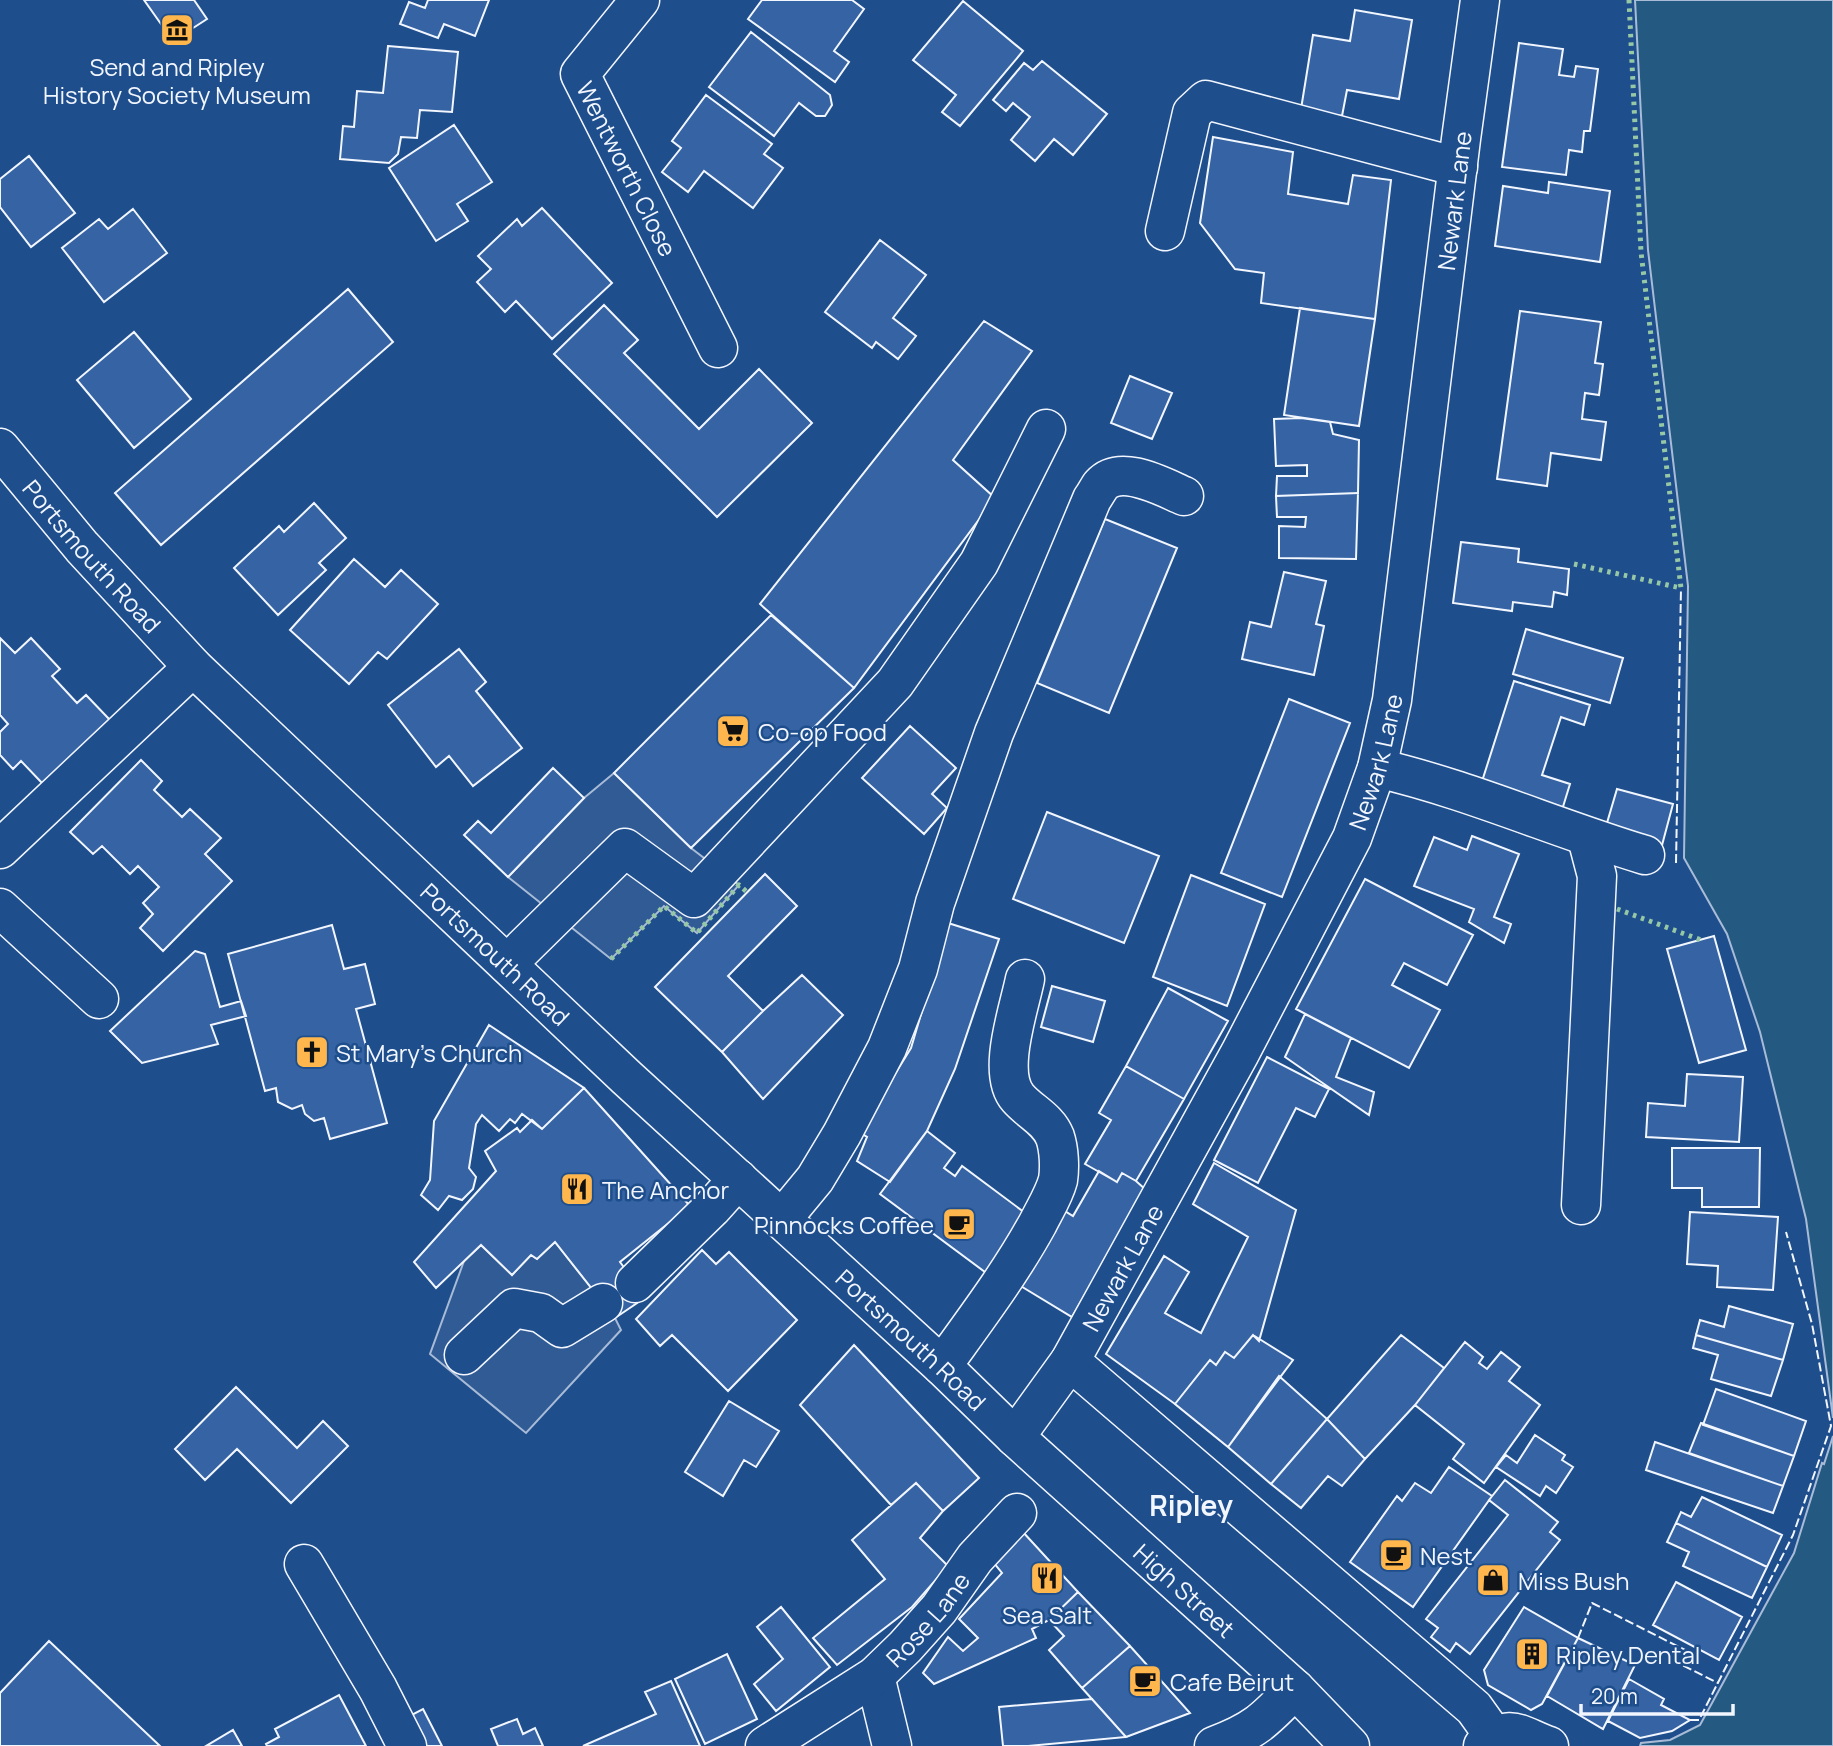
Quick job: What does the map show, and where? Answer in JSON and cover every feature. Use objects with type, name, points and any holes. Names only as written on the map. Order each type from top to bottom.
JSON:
[{"type":"main road","name":"Wentworth Close","points":[[640,0],[580,74],[718,348]]},
{"type":"main road","name":"Newark Lane","points":[[1014,1437],[1070,1361],[1240,1053],[1345,850],[1377,768],[1392,700],[1480,0]]},
{"type":"main road","points":[[1165,231],[1192,113],[1206,100],[1458,167]]},
{"type":"main road","points":[[507,964],[625,848],[694,898],[895,683],[979,563],[1046,429]]},
{"type":"main road","name":"Portsmouth Road","points":[[0,448],[74,538],[193,667],[507,964],[942,1366],[1014,1437]]},
{"type":"main road","points":[[782,1219],[814,1179],[842,1134],[887,1048],[918,969],[936,903],[994,733],[1092,499],[1102,483],[1118,477],[1135,477],[1184,496]]},
{"type":"main road","points":[[0,849],[193,667]]},
{"type":"main road","points":[[1377,768],[1412,776],[1587,838],[1645,855]]},
{"type":"main road","points":[[1581,1205],[1597,876],[1587,838]]},
{"type":"main road","points":[[0,908],[99,999]]},
{"type":"main road","points":[[942,1366],[1024,1249],[1054,1194],[1058,1177],[1055,1137],[1047,1123],[1017,1097],[1009,1080],[1009,1053],[1026,979]]},
{"type":"main road","points":[[635,1283],[738,1179]]},
{"type":"main road","points":[[464,1355],[514,1308],[541,1313],[562,1328],[603,1303]]},
{"type":"main road","points":[[1070,1361],[1474,1708],[1489,1741],[1517,1732],[1549,1746]]},
{"type":"main road","name":"High Street","points":[[1014,1437],[1295,1689],[1350,1746]]},
{"type":"main road","name":"Rose Lane","points":[[765,1746],[875,1676],[939,1609],[975,1558],[1017,1513]]},
{"type":"main road","points":[[304,1564],[378,1689],[407,1746]]},
{"type":"main road","name":"Rose Lane","points":[[875,1676],[892,1746]]},
{"type":"main road","points":[[1214,1746],[1259,1738],[1265,1721],[1295,1689]]},
{"type":"shaded area","points":[[1635,0],[1833,0],[1833,1418],[1806,1219],[1760,1032],[1727,934],[1684,858],[1688,586],[1648,250]]},
{"type":"shaded area","points":[[614,773],[691,848],[739,885],[697,933],[664,906],[611,959],[508,877],[584,798]]},
{"type":"shaded area","points":[[555,1242],[615,1318],[621,1330],[526,1433],[430,1354],[464,1261],[481,1245],[512,1275],[531,1255],[537,1259]]},
{"type":"shaded area","points":[[1833,1436],[1833,1746],[1640,1746],[1641,1743],[1670,1740],[1700,1725],[1794,1553]]},
{"type":"building","name":"Send and Ripley History Society Museum","points":[[144,0],[194,0],[207,19],[173,41]]},
{"type":"building","points":[[428,0],[489,0],[475,36],[444,24],[438,38],[400,24],[409,2],[425,8]]},
{"type":"building","points":[[762,0],[852,0],[864,9],[834,51],[849,62],[835,82],[748,19]]},
{"type":"building","points":[[963,1],[1023,51],[960,126],[942,112],[956,95],[913,60]]},
{"type":"building","points":[[1355,10],[1412,20],[1399,99],[1347,90],[1342,116],[1301,109],[1313,35],[1350,41]]},
{"type":"building","points":[[751,32],[830,95],[832,105],[825,116],[816,116],[799,103],[774,136],[709,87]]},
{"type":"building","points":[[1519,43],[1563,49],[1559,75],[1574,77],[1576,66],[1598,69],[1590,131],[1584,131],[1582,152],[1569,150],[1566,175],[1502,167]]},
{"type":"building","points":[[388,46],[458,52],[452,112],[420,110],[417,138],[401,137],[398,154],[389,163],[340,159],[343,126],[354,127],[357,91],[383,93]]},
{"type":"building","points":[[1042,61],[1107,114],[1073,155],[1054,139],[1035,161],[1011,140],[1030,117],[1013,103],[1006,111],[993,100],[1024,63],[1033,70]]},
{"type":"building","points":[[706,95],[772,144],[764,154],[783,168],[753,208],[704,171],[688,192],[662,172],[681,148],[672,141]]},
{"type":"building","points":[[454,125],[492,182],[457,204],[468,221],[436,241],[389,168]]},
{"type":"building","points":[[1213,137],[1293,152],[1288,194],[1348,204],[1353,175],[1391,180],[1375,319],[1261,303],[1264,273],[1235,269],[1200,223]]},
{"type":"building","points":[[29,156],[75,213],[31,247],[0,207],[0,179]]},
{"type":"building","points":[[1549,182],[1610,191],[1600,262],[1495,246],[1503,186],[1548,193]]},
{"type":"building","points":[[542,208],[612,283],[552,339],[516,301],[505,312],[477,282],[491,269],[478,256],[517,219],[522,226]]},
{"type":"building","points":[[133,209],[167,253],[104,302],[62,248],[99,219],[108,229]]},
{"type":"building","points":[[880,240],[926,275],[893,318],[916,336],[898,359],[876,342],[872,348],[825,312]]},
{"type":"building","points":[[348,289],[393,342],[161,545],[115,493]]},
{"type":"building","points":[[604,305],[638,340],[624,353],[699,429],[759,369],[812,423],[717,517],[554,354]]},
{"type":"building","points":[[1300,308],[1375,319],[1359,426],[1284,415]]},
{"type":"building","points":[[1520,311],[1601,322],[1595,363],[1603,364],[1599,395],[1585,393],[1582,419],[1606,422],[1601,460],[1551,453],[1547,486],[1497,479]]},
{"type":"building","points":[[984,321],[1032,351],[953,460],[995,498],[854,688],[760,604]]},
{"type":"building","points":[[134,332],[191,399],[134,448],[77,380]]},
{"type":"building","points":[[1130,376],[1172,393],[1152,439],[1111,423]]},
{"type":"building","points":[[1301,418],[1330,422],[1333,434],[1359,440],[1358,493],[1276,496],[1277,476],[1307,476],[1307,465],[1276,466],[1274,419]]},
{"type":"building","points":[[1358,493],[1356,559],[1279,558],[1279,526],[1305,527],[1306,517],[1277,517],[1276,496]]},
{"type":"building","points":[[314,503],[346,538],[319,563],[326,570],[278,615],[234,568],[279,526],[284,532]]},
{"type":"building","points":[[1105,519],[1177,548],[1109,713],[1037,683]]},
{"type":"building","points":[[1461,542],[1519,549],[1518,562],[1569,569],[1567,595],[1554,592],[1552,607],[1513,602],[1512,611],[1453,603]]},
{"type":"building","points":[[354,559],[385,587],[401,570],[438,604],[387,659],[378,652],[349,684],[290,630]]},
{"type":"building","points":[[1284,572],[1326,581],[1316,624],[1324,626],[1314,675],[1242,659],[1250,622],[1271,627]]},
{"type":"building","name":"Co-op Food","points":[[771,615],[854,688],[691,848],[614,773]]},
{"type":"building","points":[[1526,629],[1623,658],[1610,703],[1513,674]]},
{"type":"building","points":[[0,638],[15,653],[31,638],[60,669],[52,676],[77,703],[86,695],[110,720],[43,784],[21,761],[13,769],[0,755],[0,732],[8,724],[0,715]]},
{"type":"building","points":[[459,649],[486,682],[476,691],[522,748],[473,786],[449,756],[436,767],[388,705]]},
{"type":"building","points":[[1514,681],[1590,705],[1584,725],[1561,717],[1542,775],[1570,784],[1558,823],[1477,797]]},
{"type":"building","points":[[1289,699],[1350,723],[1282,897],[1221,873]]},
{"type":"building","points":[[910,726],[956,768],[932,794],[947,808],[924,834],[862,778]]},
{"type":"building","points":[[141,760],[162,781],[154,790],[182,817],[190,809],[221,838],[205,854],[232,881],[163,951],[140,928],[153,914],[143,903],[159,887],[138,866],[130,874],[102,846],[93,854],[70,832]]},
{"type":"building","points":[[553,768],[584,798],[508,877],[464,835],[478,821],[491,833]]},
{"type":"building","points":[[1617,789],[1673,804],[1661,849],[1604,833]]},
{"type":"building","points":[[1047,812],[1159,856],[1124,943],[1013,899]]},
{"type":"building","points":[[1472,836],[1519,854],[1494,917],[1511,924],[1504,943],[1469,922],[1474,909],[1414,886],[1434,837],[1467,850]]},
{"type":"building","points":[[765,874],[797,906],[728,976],[763,1011],[722,1052],[655,987]]},
{"type":"building","points":[[1191,875],[1265,904],[1227,1006],[1153,977]]},
{"type":"building","points":[[1365,879],[1473,935],[1447,985],[1404,963],[1392,985],[1440,1010],[1409,1068],[1296,1009]]},
{"type":"building","points":[[948,923],[999,939],[955,1069],[927,1131],[890,1182],[857,1161],[867,1137],[859,1132],[911,1048]]},
{"type":"building","name":"St Mary's Church","points":[[332,925],[344,969],[365,964],[375,1004],[356,1009],[387,1123],[330,1139],[324,1118],[314,1121],[305,1114],[302,1105],[292,1109],[278,1102],[276,1088],[265,1091],[228,954]]},
{"type":"building","points":[[1714,936],[1746,1050],[1699,1063],[1667,949]]},
{"type":"building","points":[[195,951],[205,954],[220,1007],[241,1001],[246,1016],[211,1025],[218,1044],[142,1063],[110,1031]]},
{"type":"building","points":[[802,975],[843,1015],[763,1099],[722,1052]]},
{"type":"building","points":[[1052,986],[1105,1001],[1093,1042],[1041,1027]]},
{"type":"building","points":[[1168,988],[1228,1021],[1184,1099],[1126,1066]]},
{"type":"building","points":[[1305,1014],[1351,1038],[1336,1077],[1374,1092],[1369,1115],[1285,1057]]},
{"type":"building","points":[[489,1025],[584,1088],[542,1129],[522,1114],[515,1123],[510,1119],[499,1131],[482,1115],[476,1124],[469,1168],[476,1177],[473,1189],[462,1200],[449,1196],[438,1210],[421,1195],[430,1180],[434,1121]]},
{"type":"building","points":[[1267,1057],[1329,1089],[1315,1117],[1296,1108],[1258,1183],[1214,1160]]},
{"type":"building","points":[[1126,1066],[1184,1099],[1136,1181],[1122,1173],[1117,1182],[1085,1164],[1111,1120],[1099,1113]]},
{"type":"building","points":[[1687,1074],[1743,1077],[1739,1142],[1646,1137],[1648,1103],[1685,1106]]},
{"type":"building","name":"The Anchor","points":[[584,1088],[690,1206],[620,1262],[646,1297],[615,1318],[555,1242],[537,1259],[531,1255],[512,1275],[481,1245],[436,1288],[414,1262],[496,1171],[485,1151],[517,1128],[520,1132],[532,1120],[542,1129]]},
{"type":"building","points":[[927,1131],[955,1153],[944,1168],[955,1176],[962,1166],[1036,1221],[993,1278],[880,1194]]},
{"type":"building","points":[[1672,1148],[1760,1148],[1759,1207],[1702,1207],[1702,1188],[1672,1188]]},
{"type":"building","points":[[1214,1163],[1296,1210],[1259,1341],[1253,1335],[1234,1358],[1225,1352],[1216,1365],[1210,1360],[1175,1404],[1106,1354],[1164,1256],[1189,1272],[1165,1313],[1201,1333],[1248,1237],[1193,1204]]},
{"type":"building","points":[[1099,1171],[1117,1182],[1122,1173],[1146,1190],[1072,1317],[1019,1285],[1063,1210],[1073,1216]]},
{"type":"building","points":[[1690,1212],[1778,1217],[1773,1290],[1717,1287],[1718,1266],[1687,1264]]},
{"type":"building","points":[[702,1250],[716,1264],[729,1252],[797,1320],[728,1391],[672,1335],[660,1346],[636,1319]]},
{"type":"building","points":[[1729,1306],[1793,1324],[1783,1360],[1696,1335],[1700,1320],[1724,1327]]},
{"type":"building","points":[[1253,1335],[1293,1360],[1228,1447],[1175,1404],[1210,1360],[1216,1365],[1225,1352],[1234,1358]]},
{"type":"building","points":[[1401,1335],[1444,1368],[1415,1405],[1365,1459],[1327,1419]]},
{"type":"building","points":[[1696,1335],[1783,1360],[1771,1396],[1711,1379],[1718,1355],[1693,1348]]},
{"type":"building","points":[[1465,1342],[1483,1357],[1479,1363],[1487,1369],[1501,1352],[1520,1367],[1509,1381],[1540,1405],[1484,1483],[1453,1459],[1464,1444],[1415,1405]]},
{"type":"building","points":[[854,1345],[979,1478],[943,1511],[916,1483],[891,1505],[800,1405]]},
{"type":"building","points":[[1279,1376],[1327,1419],[1271,1484],[1228,1447]]},
{"type":"building","points":[[236,1387],[297,1448],[323,1421],[348,1446],[291,1503],[237,1449],[205,1480],[175,1449]]},
{"type":"building","points":[[1716,1389],[1806,1421],[1794,1456],[1703,1425]]},
{"type":"building","points":[[729,1401],[779,1431],[756,1467],[744,1460],[723,1496],[685,1472]]},
{"type":"building","points":[[1327,1419],[1365,1459],[1342,1486],[1328,1476],[1301,1508],[1271,1484]]},
{"type":"building","points":[[1701,1423],[1794,1456],[1783,1486],[1689,1453]]},
{"type":"building","points":[[1535,1435],[1565,1455],[1562,1460],[1573,1467],[1556,1493],[1546,1486],[1540,1496],[1496,1467],[1506,1455],[1517,1463]]},
{"type":"building","points":[[1655,1442],[1783,1486],[1773,1513],[1646,1470]]},
{"type":"building","points":[[1449,1467],[1492,1496],[1413,1607],[1350,1562],[1397,1496],[1402,1501],[1415,1483],[1431,1493]]},
{"type":"building","name":"Miss Bush","points":[[1505,1480],[1558,1522],[1550,1532],[1560,1540],[1470,1654],[1456,1643],[1450,1652],[1431,1637],[1438,1628],[1426,1619],[1508,1515],[1489,1500]]},
{"type":"building","points":[[916,1483],[943,1511],[920,1538],[948,1566],[912,1607],[837,1665],[813,1638],[885,1579],[852,1540]]},
{"type":"building","points":[[1702,1497],[1782,1535],[1767,1567],[1676,1523],[1681,1512],[1691,1517]]},
{"type":"building","points":[[1676,1523],[1767,1567],[1752,1598],[1683,1566],[1689,1552],[1667,1542]]},
{"type":"building","points":[[1022,1531],[1078,1592],[1049,1620],[1032,1629],[1036,1638],[934,1684],[923,1673],[948,1637],[963,1651],[978,1638],[959,1619],[1002,1573],[994,1563]]},
{"type":"building","points":[[1676,1582],[1742,1617],[1719,1660],[1653,1625]]},
{"type":"building","points":[[1078,1592],[1130,1646],[1082,1688],[1049,1650],[1064,1636],[1049,1620]]},
{"type":"building","points":[[781,1607],[830,1667],[776,1711],[754,1684],[783,1659],[757,1627]]},
{"type":"building","name":"Ripley Dental","points":[[1524,1607],[1578,1638],[1542,1704],[1531,1710],[1488,1685],[1484,1670]]},
{"type":"building","points":[[1578,1638],[1635,1665],[1603,1729],[1547,1696]]},
{"type":"building","points":[[49,1641],[160,1746],[0,1746],[0,1693]]},
{"type":"building","points":[[1130,1646],[1190,1713],[1126,1737],[1082,1688]]},
{"type":"building","points":[[727,1654],[757,1719],[705,1744],[675,1679]]},
{"type":"building","points":[[1629,1679],[1664,1699],[1661,1705],[1690,1720],[1672,1731],[1640,1738],[1608,1721]]},
{"type":"building","points":[[671,1681],[700,1746],[583,1746],[656,1714],[645,1692]]},
{"type":"building","points":[[339,1695],[366,1746],[267,1746],[266,1744],[279,1737],[275,1729]]},
{"type":"building","points":[[1092,1699],[1126,1737],[1003,1746],[999,1707]]},
{"type":"building","points":[[423,1709],[442,1746],[413,1746],[400,1721]]},
{"type":"building","points":[[517,1719],[523,1734],[535,1728],[543,1746],[498,1746],[491,1729]]},
{"type":"building","points":[[233,1730],[242,1746],[206,1746]]},
{"type":"hedge","points":[[1574,564],[1681,588],[1641,252],[1629,0]]},
{"type":"hedge","points":[[611,959],[664,906],[697,933],[739,885],[747,892]]},
{"type":"hedge","points":[[1617,909],[1701,940]]},
{"type":"fence","points":[[1676,863],[1681,588]]},
{"type":"fence","points":[[1690,1720],[1699,1720],[1793,1535],[1831,1426],[1812,1324],[1786,1232]]},
{"type":"fence","points":[[1578,1638],[1592,1603],[1689,1652],[1682,1665],[1718,1683]]},
{"type":"place","name":"Send and Ripley History Society Museum","points":[[177,30]]},
{"type":"place","name":"Co-op Food","points":[[733,731]]},
{"type":"place","name":"St Mary's Church","points":[[312,1052]]},
{"type":"place","name":"The Anchor","points":[[577,1189]]},
{"type":"place","name":"Pinnocks Coffee","points":[[959,1224]]},
{"type":"place","name":"Nest","points":[[1396,1555]]},
{"type":"place","name":"Sea Salt","points":[[1047,1578]]},
{"type":"place","name":"Miss Bush","points":[[1493,1580]]},
{"type":"place","name":"Ripley Dental","points":[[1532,1654]]},
{"type":"place","name":"Cafe Beirut","points":[[1145,1681]]},
{"type":"district","name":"Ripley","points":[[1191,1505]]}]
